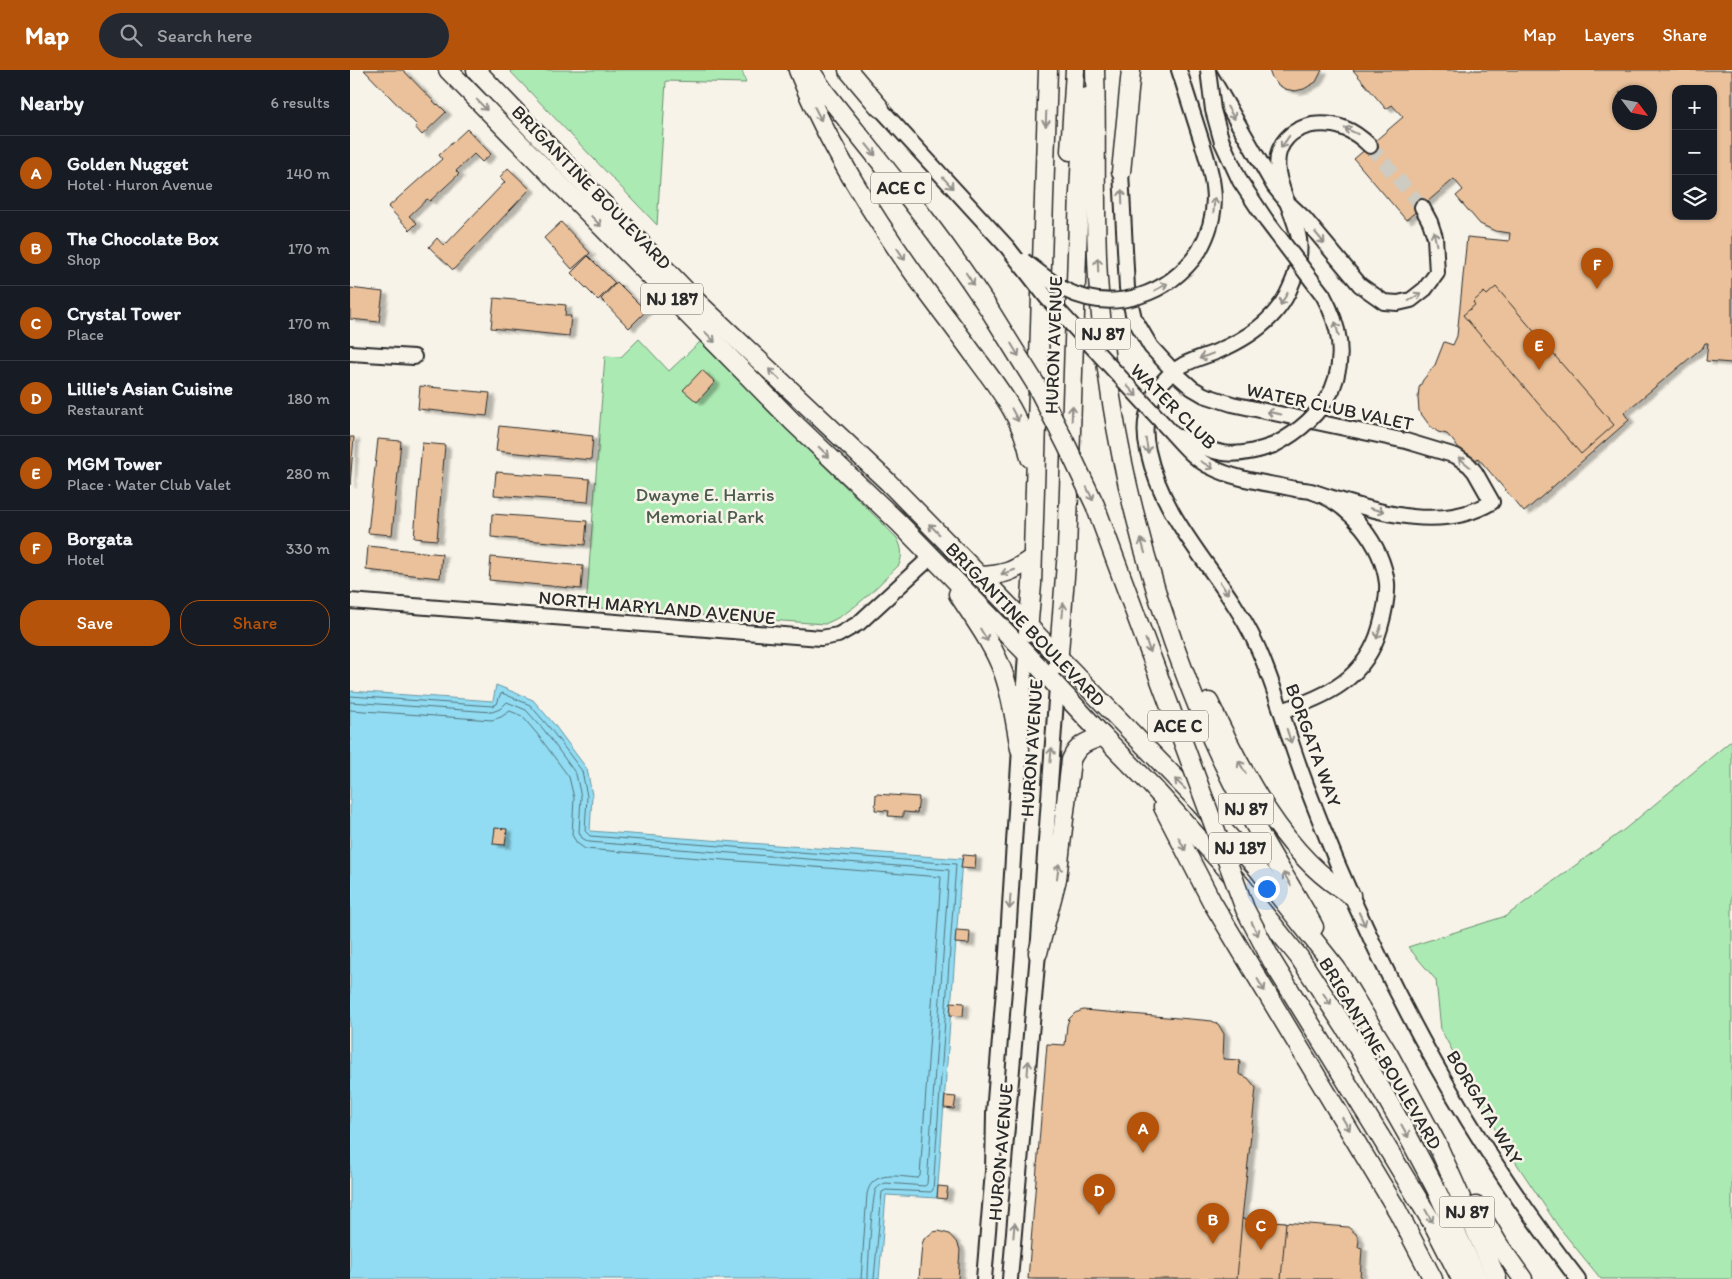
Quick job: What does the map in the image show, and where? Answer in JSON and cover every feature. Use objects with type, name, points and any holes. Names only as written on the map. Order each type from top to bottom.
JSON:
[{"type":"main road","name":"BRIGANTINE BOULEVARD","points":[[448,70],[794,422],[936,560],[1026,652],[1151,785],[1241,885],[1298,957],[1328,1000],[1381,1087],[1435,1187],[1478,1279]]},
{"type":"main road","name":"BRIGANTINE BOULEVARD","points":[[476,70],[691,296],[888,482],[1028,625],[1194,797],[1257,868],[1336,968],[1389,1054],[1437,1144],[1497,1279]]},
{"type":"main road","points":[[798,70],[805,88],[837,150],[881,224],[920,281],[1010,404],[1027,442],[1034,482]]},
{"type":"main road","name":"ACE C","points":[[810,70],[829,97],[946,245],[990,309],[1039,392],[1095,505],[1253,925],[1287,986],[1404,1174],[1433,1224],[1461,1279]]},
{"type":"main road","points":[[848,70],[880,108]]},
{"type":"main road","points":[[859,70],[880,108]]},
{"type":"main road","name":"HURON AVENUE","points":[[1026,652],[1032,558],[1048,70]]},
{"type":"main road","points":[[1074,70],[1069,186],[1077,254]]},
{"type":"main road","name":"HURON AVENUE","points":[[1057,686],[1067,551],[1082,136],[1091,70]]},
{"type":"main road","name":"NJ 87","points":[[1095,70],[1098,268],[1103,335],[1118,447],[1143,546],[1173,642],[1199,709],[1242,802],[1298,897],[1336,968]]},
{"type":"main road","points":[[1119,70],[1121,172]]},
{"type":"main road","points":[[1121,172],[1131,70]]},
{"type":"main road","points":[[794,422],[810,407]]},
{"type":"main road","points":[[980,576],[994,576],[1012,571],[1032,558]]},
{"type":"main road","points":[[936,560],[984,635],[1003,672],[1009,692],[1020,749]]},
{"type":"main road","points":[[1173,642],[1204,690],[1225,736],[1280,828],[1314,869],[1337,887],[1351,895]]},
{"type":"main road","points":[[1038,953],[1057,879],[1071,760],[1082,743],[1103,736]]},
{"type":"main road","points":[[1151,785],[1212,902],[1397,1210],[1433,1279]]},
{"type":"main road","points":[[1437,1144],[1498,1245],[1523,1279]]},
{"type":"street","points":[[1008,248],[1067,291],[1090,298],[1114,300],[1138,297],[1160,288],[1182,273],[1200,251],[1208,234],[1215,205],[1210,166],[1179,70]]},
{"type":"street","name":"BORGATA WAY","points":[[1171,432],[1200,446],[1231,454],[1250,453],[1274,445],[1304,426],[1320,409],[1332,390],[1340,366],[1340,346],[1334,316],[1323,295],[1266,220],[1240,181],[1222,142],[1214,110],[1208,70]]},
{"type":"street","name":"BORGATA WAY","points":[[1208,70],[1223,100],[1274,186],[1304,218],[1360,285],[1384,302],[1398,303],[1411,300],[1425,289],[1437,273],[1435,237],[1422,207]]},
{"type":"street","name":"WATER CLUB","points":[[880,108],[1008,248],[1047,298],[1201,462],[1221,472],[1313,492],[1346,511],[1369,537],[1380,560],[1387,584],[1385,608],[1374,644],[1362,665],[1343,683],[1323,696],[1281,711]]},
{"type":"street","name":"BORGATA WAY","points":[[1370,146],[1359,135],[1348,129],[1327,124],[1308,126],[1292,133],[1283,143],[1277,161],[1278,173],[1298,234],[1299,253],[1292,285],[1282,304],[1268,320],[1250,335],[1227,348],[1192,361],[1174,372],[1155,393],[1147,413],[1146,440],[1154,474],[1171,512],[1181,529],[1222,585],[1244,621],[1264,663],[1312,799],[1351,895],[1400,995],[1456,1098],[1507,1180],[1578,1279]]},
{"type":"street","name":"WATER CLUB VALET","points":[[1121,172],[1125,261],[1131,308],[1144,337],[1174,372],[1192,388],[1217,400],[1397,439],[1456,456],[1475,472],[1492,502],[1483,508],[1463,514],[1424,519],[1351,504],[1313,492]]},
{"type":"street","points":[[350,352],[414,357]]},
{"type":"street","name":"NORTH MARYLAND AVENUE","points":[[350,601],[821,638],[838,635],[859,623],[936,560]]},
{"type":"street","name":"HURON AVENUE","points":[[984,1279],[993,1171],[994,1113],[1026,652]]},
{"type":"street","name":"HURON AVENUE","points":[[1010,1279],[1038,953],[1047,803],[1057,686]]},
{"type":"green space","points":[[509,70],[742,70],[746,83],[666,81],[657,225]]},
{"type":"green space","name":"Dwayne E. Harris Memorial Park","points":[[639,339],[669,371],[700,342],[897,538],[901,551],[899,565],[856,606],[825,624],[586,607],[605,356],[621,357]]},
{"type":"green space","points":[[1732,740],[1732,1279],[1601,1279],[1558,1226],[1501,1140],[1441,1030],[1436,980],[1408,947],[1506,916],[1625,829]]},
{"type":"water","points":[[496,685],[533,700],[553,723],[587,769],[592,795],[590,831],[962,859],[937,1198],[886,1195],[879,1279],[350,1279],[350,691],[493,701]]},
{"type":"building","points":[[364,70],[403,70],[446,112],[422,135],[415,127],[417,125]]},
{"type":"building","points":[[1269,70],[1322,70],[1316,82],[1304,89],[1295,91],[1285,89],[1277,84]]},
{"type":"building","points":[[1353,70],[1732,70],[1732,363],[1706,361],[1708,343],[1705,343],[1703,347],[1624,413],[1629,420],[1524,512],[1478,458],[1472,463],[1447,434],[1438,432],[1430,426],[1419,411],[1418,398],[1419,388],[1435,365],[1444,342],[1453,345],[1457,336],[1467,237],[1509,241],[1510,233],[1495,231],[1480,224],[1456,196],[1463,190],[1454,179],[1406,220],[1354,159],[1403,117],[1392,105],[1386,109]]},
{"type":"building","points":[[467,129],[491,154],[482,162],[474,154],[456,171],[459,174],[430,201],[427,199],[409,216],[417,223],[410,230],[388,207],[442,159],[439,155]]},
{"type":"building","points":[[508,168],[530,189],[453,270],[429,247],[437,238],[444,246],[505,182],[500,177]]},
{"type":"building","points":[[561,222],[590,253],[572,269],[544,238]]},
{"type":"building","points":[[588,256],[615,283],[598,300],[571,273]]},
{"type":"building","points":[[617,282],[646,311],[629,328],[601,299]]},
{"type":"building","points":[[1496,287],[1614,425],[1581,454],[1463,315],[1475,305],[1473,302],[1484,292],[1487,295]]},
{"type":"building","points":[[350,288],[383,292],[379,322],[350,319]]},
{"type":"building","points":[[494,298],[566,305],[565,316],[571,316],[569,336],[491,328]]},
{"type":"building","points":[[702,370],[715,382],[697,402],[683,390]]},
{"type":"building","points":[[420,386],[490,393],[487,416],[418,409]]},
{"type":"building","points":[[499,426],[593,436],[591,460],[496,451]]},
{"type":"building","points":[[350,437],[354,437],[350,485]]},
{"type":"building","points":[[378,439],[401,441],[392,535],[368,533]]},
{"type":"building","points":[[422,443],[445,445],[437,540],[414,538]]},
{"type":"building","points":[[496,472],[590,479],[588,502],[494,495]]},
{"type":"building","points":[[492,514],[587,521],[585,545],[491,537]]},
{"type":"building","points":[[368,546],[442,554],[440,578],[366,570]]},
{"type":"building","points":[[491,557],[583,566],[581,589],[489,580]]},
{"type":"building","points":[[876,794],[919,797],[917,813],[903,812],[903,817],[888,816],[889,811],[875,810]]},
{"type":"building","points":[[495,828],[507,829],[505,845],[493,844]]},
{"type":"building","points":[[963,855],[976,856],[975,869],[961,868]]},
{"type":"building","points":[[956,930],[970,931],[969,944],[955,943]]},
{"type":"building","points":[[951,1002],[964,1003],[963,1016],[950,1015]]},
{"type":"building","points":[[1083,1010],[1212,1021],[1218,1024],[1224,1034],[1223,1059],[1240,1060],[1239,1074],[1248,1078],[1256,1088],[1242,1219],[1348,1227],[1356,1234],[1359,1240],[1358,1247],[1362,1248],[1360,1279],[1028,1279],[1047,1044],[1065,1045],[1069,1019],[1075,1013]]},
{"type":"building","points":[[945,1096],[956,1097],[954,1109],[944,1108]]},
{"type":"building","points":[[938,1186],[948,1187],[946,1199],[937,1198]]},
{"type":"building","points":[[1242,1219],[1286,1222],[1281,1279],[1237,1279]]},
{"type":"building","points":[[939,1231],[949,1234],[958,1244],[960,1250],[958,1279],[919,1279],[924,1239],[933,1232]]},
{"type":"tunnel","points":[[1370,146],[1422,207]]},
{"type":"place","name":"Borgata","points":[[1597,289]]},
{"type":"place","name":"MGM Tower","points":[[1539,370]]},
{"type":"place","name":"Golden Nugget","points":[[1143,1153]]},
{"type":"place","name":"Lillie's Asian Cuisine","points":[[1099,1215]]},
{"type":"place","name":"The Chocolate Box","points":[[1213,1244]]},
{"type":"place","name":"Crystal Tower","points":[[1261,1250]]}]
